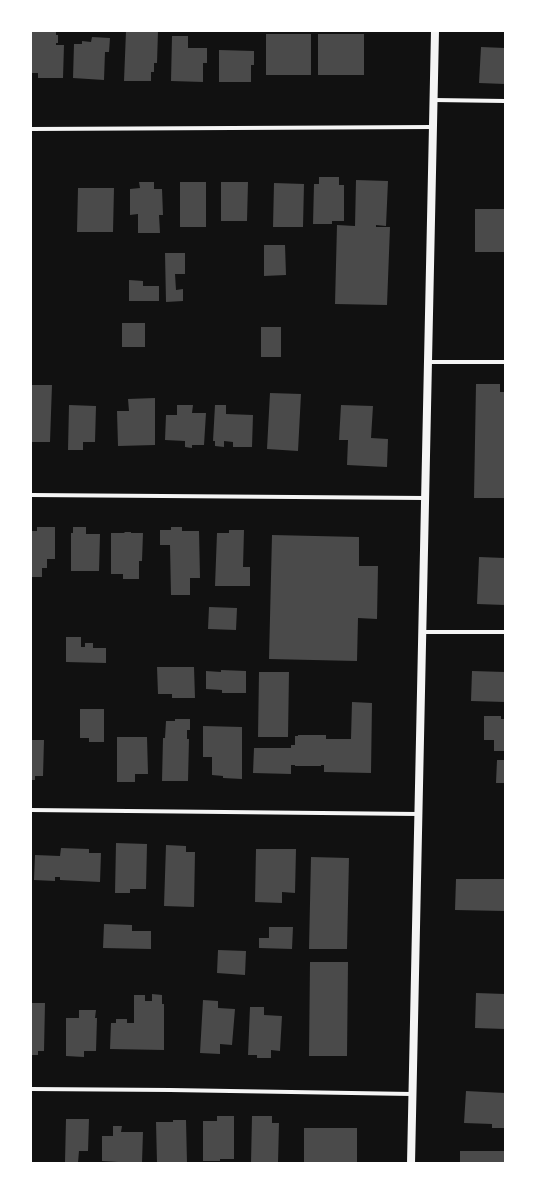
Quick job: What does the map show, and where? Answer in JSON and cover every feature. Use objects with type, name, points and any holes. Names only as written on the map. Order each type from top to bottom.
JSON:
[{"type":"main road","points":[[410,1163],[435,31]]},
{"type":"street","points":[[434,100],[505,101]]},
{"type":"street","points":[[31,129],[433,127]]},
{"type":"street","points":[[428,362],[505,362]]},
{"type":"street","points":[[31,496],[425,498]]},
{"type":"street","points":[[422,632],[505,632]]},
{"type":"street","points":[[31,810],[418,814]]},
{"type":"street","points":[[31,1089],[412,1094]]},
{"type":"building","points":[[31,31],[56,31],[56,35],[58,35],[58,43],[56,43],[56,45],[64,45],[63,78],[38,78],[38,73],[31,73]]},
{"type":"building","points":[[126,31],[158,31],[157,63],[154,63],[154,72],[151,72],[151,81],[124,81]]},
{"type":"building","points":[[266,34],[311,34],[311,75],[266,75]]},
{"type":"building","points":[[318,34],[364,34],[364,75],[318,75]]},
{"type":"building","points":[[172,36],[188,36],[188,48],[207,48],[207,63],[203,63],[203,82],[171,81]]},
{"type":"building","points":[[92,37],[110,38],[109,52],[105,52],[104,80],[73,78],[74,44],[82,44],[82,41],[91,42]]},
{"type":"building","points":[[481,47],[505,48],[505,84],[479,83]]},
{"type":"building","points":[[219,50],[254,51],[254,65],[251,65],[251,82],[219,82]]},
{"type":"building","points":[[319,177],[339,177],[339,185],[344,185],[344,221],[332,221],[332,224],[313,224],[314,184],[319,184]]},
{"type":"building","points":[[356,180],[388,181],[386,226],[376,225],[376,227],[390,227],[387,305],[335,304],[337,225],[355,226]]},
{"type":"building","points":[[139,182],[154,182],[154,189],[162,189],[163,215],[159,215],[160,233],[138,233],[138,214],[130,215],[130,189],[140,188]]},
{"type":"building","points":[[180,182],[206,182],[206,227],[180,227]]},
{"type":"building","points":[[221,182],[248,182],[247,221],[221,221]]},
{"type":"building","points":[[274,183],[304,184],[303,227],[273,227]]},
{"type":"building","points":[[78,188],[114,188],[113,232],[77,232]]},
{"type":"building","points":[[475,209],[505,209],[505,252],[475,252]]},
{"type":"building","points":[[264,245],[285,245],[286,275],[264,276]]},
{"type":"building","points":[[165,253],[185,253],[185,274],[175,274],[176,290],[183,289],[183,301],[166,302]]},
{"type":"building","points":[[129,280],[143,281],[143,286],[159,286],[159,301],[129,301]]},
{"type":"building","points":[[122,323],[145,323],[145,347],[122,347]]},
{"type":"building","points":[[261,327],[281,327],[281,357],[261,357]]},
{"type":"building","points":[[476,384],[500,384],[500,392],[505,392],[505,498],[474,498]]},
{"type":"building","points":[[31,385],[52,385],[50,442],[31,442]]},
{"type":"building","points":[[270,393],[301,394],[298,451],[267,449]]},
{"type":"building","points":[[155,398],[155,445],[118,446],[117,411],[129,411],[128,399]]},
{"type":"building","points":[[69,405],[96,406],[95,442],[83,442],[83,450],[68,450]]},
{"type":"building","points":[[177,405],[193,405],[192,413],[206,413],[204,445],[192,445],[192,448],[185,447],[185,441],[165,440],[166,415],[177,415]]},
{"type":"building","points":[[215,405],[226,405],[226,414],[253,415],[252,447],[233,447],[233,442],[224,441],[224,447],[215,446],[215,441],[213,441]]},
{"type":"building","points":[[341,405],[373,406],[371,438],[388,439],[387,467],[347,465],[348,440],[339,440]]},
{"type":"building","points":[[37,527],[55,527],[55,559],[47,559],[47,568],[42,568],[42,577],[31,577],[31,531],[37,531]]},
{"type":"building","points":[[73,527],[86,527],[86,534],[100,534],[99,571],[71,571],[71,533],[73,533]]},
{"type":"building","points":[[171,527],[182,527],[182,531],[199,531],[200,578],[190,578],[190,595],[171,595],[170,545],[160,545],[160,530],[171,530]]},
{"type":"building","points":[[229,530],[244,530],[243,567],[250,567],[250,586],[215,586],[217,533],[229,533]]},
{"type":"building","points":[[111,533],[143,533],[142,561],[139,561],[139,579],[123,579],[123,574],[111,574]]},
{"type":"building","points":[[272,535],[359,537],[359,566],[378,566],[377,619],[358,618],[357,661],[269,659]]},
{"type":"building","points":[[479,557],[505,558],[505,605],[477,604]]},
{"type":"building","points":[[209,607],[237,608],[236,630],[208,629]]},
{"type":"building","points":[[66,637],[81,637],[81,647],[85,647],[85,643],[93,643],[93,648],[106,648],[106,663],[66,662]]},
{"type":"building","points":[[157,667],[194,667],[195,698],[172,698],[172,694],[158,694]]},
{"type":"building","points":[[221,670],[246,671],[246,693],[222,693],[222,690],[206,689],[206,671],[221,672]]},
{"type":"building","points":[[472,671],[505,672],[505,702],[471,701]]},
{"type":"building","points":[[259,672],[289,672],[288,737],[258,737]]},
{"type":"building","points":[[352,702],[372,703],[371,773],[324,772],[324,765],[291,765],[291,774],[253,773],[254,748],[291,748],[291,745],[295,745],[295,736],[298,735],[326,735],[326,739],[351,739]]},
{"type":"building","points":[[80,709],[104,709],[104,742],[89,742],[89,738],[80,738]]},
{"type":"building","points":[[484,716],[501,716],[501,719],[505,719],[505,751],[494,751],[494,740],[484,740]]},
{"type":"building","points":[[175,719],[190,719],[190,730],[187,730],[187,739],[189,739],[188,781],[162,781],[163,738],[165,738],[166,721],[175,721]]},
{"type":"building","points":[[203,726],[242,727],[242,779],[223,778],[223,776],[212,775],[212,757],[203,757]]},
{"type":"building","points":[[117,737],[147,737],[148,774],[135,774],[135,782],[117,782]]},
{"type":"building","points":[[31,740],[44,740],[43,776],[35,776],[35,780],[31,780]]},
{"type":"building","points":[[497,760],[505,760],[505,783],[496,783]]},
{"type":"building","points":[[116,843],[147,844],[146,889],[130,889],[130,893],[115,893]]},
{"type":"building","points":[[166,845],[186,846],[186,852],[195,852],[194,907],[164,906]]},
{"type":"building","points":[[61,848],[89,849],[89,853],[101,853],[100,882],[60,880],[60,877],[55,877],[55,881],[34,880],[35,855],[60,856]]},
{"type":"building","points":[[256,849],[296,849],[295,893],[282,892],[282,903],[255,902]]},
{"type":"building","points":[[311,857],[349,858],[347,949],[309,949]]},
{"type":"building","points":[[456,879],[505,879],[505,911],[455,910]]},
{"type":"building","points":[[104,924],[132,925],[132,931],[151,931],[151,949],[103,948]]},
{"type":"building","points":[[269,927],[293,927],[292,949],[259,948],[259,938],[269,938]]},
{"type":"building","points":[[218,950],[246,951],[245,975],[217,973]]},
{"type":"building","points":[[310,962],[348,962],[347,1056],[309,1056]]},
{"type":"building","points":[[476,993],[505,994],[505,1029],[475,1028]]},
{"type":"building","points":[[152,994],[162,995],[162,1004],[164,1004],[164,1050],[110,1049],[111,1023],[116,1023],[116,1019],[127,1019],[127,1023],[134,1023],[134,995],[145,995],[145,1001],[152,1001]]},
{"type":"building","points":[[203,1000],[218,1001],[218,1008],[235,1009],[232,1045],[220,1044],[220,1054],[200,1053]]},
{"type":"building","points":[[31,1003],[45,1003],[44,1051],[38,1051],[38,1055],[31,1055]]},
{"type":"building","points":[[250,1007],[264,1007],[264,1015],[282,1016],[280,1051],[271,1050],[271,1058],[257,1058],[257,1055],[248,1055]]},
{"type":"building","points":[[79,1010],[96,1010],[96,1051],[84,1051],[84,1057],[66,1056],[66,1018],[79,1018]]},
{"type":"building","points":[[466,1091],[505,1093],[505,1128],[492,1128],[492,1124],[464,1123]]},
{"type":"building","points":[[217,1116],[234,1116],[234,1159],[203,1161],[203,1121],[217,1121]]},
{"type":"building","points":[[252,1116],[272,1116],[272,1123],[279,1123],[278,1163],[251,1163]]},
{"type":"building","points":[[66,1119],[89,1119],[88,1151],[79,1151],[78,1163],[65,1162]]},
{"type":"building","points":[[173,1120],[186,1120],[187,1163],[157,1163],[156,1122],[173,1122]]},
{"type":"building","points":[[113,1126],[122,1126],[121,1132],[143,1132],[142,1163],[102,1161],[102,1136],[113,1136]]},
{"type":"building","points":[[304,1128],[357,1128],[357,1163],[304,1163]]},
{"type":"building","points":[[460,1151],[505,1151],[505,1163],[460,1163]]}]
